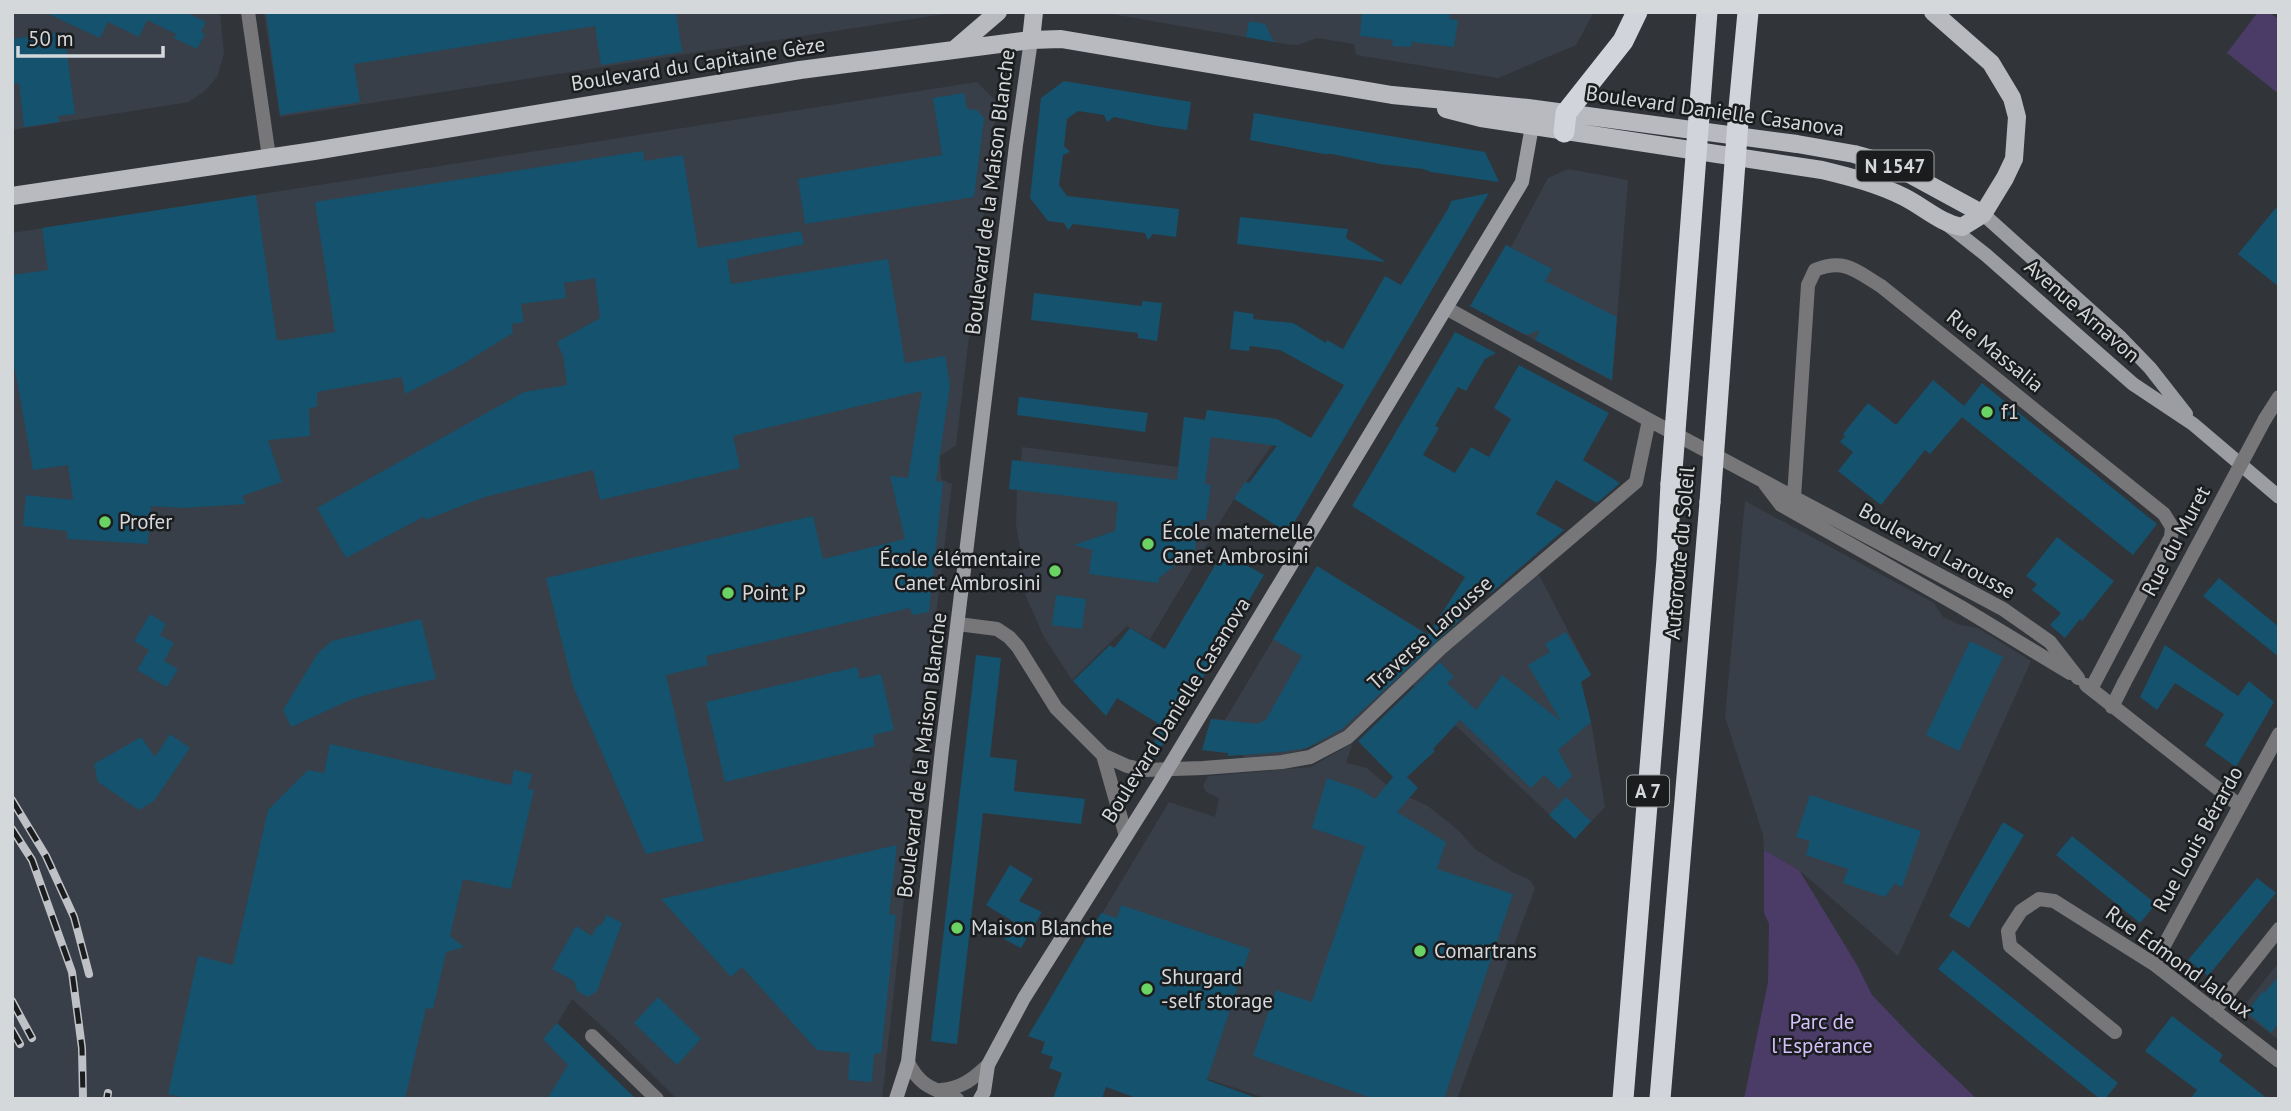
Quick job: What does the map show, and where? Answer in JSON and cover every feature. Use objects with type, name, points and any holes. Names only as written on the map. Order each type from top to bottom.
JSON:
[{"type":"highway","points":[[1565,122],[1623,41],[1637,12]]},
{"type":"highway","name":"Autoroute du Soleil","points":[[1623,1099],[1667,559],[1707,12]]},
{"type":"highway","name":"Autoroute du Soleil","points":[[1660,1099],[1748,12]]},
{"type":"main road","points":[[955,49],[998,12]]},
{"type":"main road","points":[[1031,40],[1034,12]]},
{"type":"main road","points":[[1933,12],[1991,63],[2012,98],[2017,117],[2014,159],[2006,178],[1983,214],[1962,227],[1947,224]]},
{"type":"main road","name":"Boulevard du Capitaine Gèze","points":[[12,195],[270,157],[800,70],[1031,40],[1061,39],[1530,117]]},
{"type":"main road","name":"Boulevard Danielle Casanova","points":[[1530,117],[1866,180],[1902,196],[1947,224]]},
{"type":"main road","name":"Boulevard Danielle Casanova","points":[[1565,122],[1797,144],[1854,154],[1893,165],[1983,214]]},
{"type":"street","points":[[248,12],[270,157]]},
{"type":"street","name":"Boulevard de la Maison Blanche","points":[[896,1099],[908,1062],[942,749],[1031,40]]},
{"type":"street","name":"Boulevard Danielle Casanova","points":[[980,1099],[984,1092],[988,1065],[1024,998],[1167,770],[1522,182],[1530,117]]},
{"type":"street","name":"Avenue Arnavon","points":[[1983,214],[2121,338],[2150,369],[2193,424]]},
{"type":"street","name":"Avenue Arnavon","points":[[1947,224],[2133,384],[2193,424],[2279,497]]},
{"type":"street","name":"Rue Massalia","points":[[1794,497],[1808,285],[1815,270],[1830,264],[1842,264],[1881,286],[2164,513],[2172,527],[2171,537],[2091,689]]},
{"type":"street","name":"Boulevard Larousse","points":[[1446,308],[2003,609],[2050,642],[2078,678]]},
{"type":"street","name":"Rue du Muret","points":[[2112,707],[2279,397]]},
{"type":"street","name":"Traverse Larousse","points":[[1103,755],[1134,769],[1167,770],[1282,762],[1310,757],[1348,737],[1471,622],[1636,482],[1649,420]]},
{"type":"street","name":"Boulevard Larousse","points":[[1762,480],[1781,505],[1961,607],[2078,678],[2240,806]]},
{"type":"street","points":[[958,624],[997,629],[1018,647],[1056,708],[1103,755],[1126,836]]},
{"type":"street","name":"Rue Louis Bérardo","points":[[2154,964],[2279,734]]},
{"type":"street","name":"Rue Edmond Jaloux","points":[[2115,1032],[2010,946],[2008,931],[2021,911],[2039,899],[2054,901],[2154,964],[2279,1061]]},
{"type":"street","points":[[2214,1011],[2279,929]]},
{"type":"street","points":[[592,1036],[657,1099]]},
{"type":"street","points":[[908,1062],[915,1076],[923,1083],[957,1099]]},
{"type":"street","points":[[939,1091],[956,1089],[972,1080],[988,1065]]},
{"type":"shaded area","points":[[12,12],[220,12],[224,54],[217,77],[206,90],[189,102],[12,130]]},
{"type":"shaded area","points":[[264,12],[958,12],[280,117]]},
{"type":"shaded area","points":[[1100,12],[1594,12],[1576,45],[1498,78],[1356,55],[1354,44],[1317,38],[1298,45],[1285,44]]},
{"type":"shaded area","points":[[977,82],[997,102],[956,445],[940,456],[941,479],[952,484],[922,729],[909,768],[918,773],[882,1099],[677,1099],[572,999],[557,1024],[636,1099],[12,1099],[12,233]]},
{"type":"shaded area","points":[[1568,169],[1628,180],[1612,381],[1470,306],[1506,245],[1511,247],[1548,178]]},
{"type":"shaded area","name":"École maternelle Canet Ambrosini","points":[[1207,410],[1273,418],[1273,444],[1234,499],[1150,639],[1127,626],[1072,680],[1044,637],[1018,572],[1024,569],[1016,525],[1017,490],[1009,489],[1021,461],[1022,447],[1178,467],[1184,417],[1205,420]]},
{"type":"shaded area","points":[[1745,501],[1934,603],[1943,617],[1960,625],[1978,628],[2031,661],[1898,956],[1799,870],[1764,850],[1763,835],[1725,717]]},
{"type":"shaded area","points":[[1317,566],[1440,642],[1339,735],[1300,751],[1281,755],[1243,758],[1243,755],[1202,750],[1211,719],[1225,720]]},
{"type":"shaded area","points":[[1538,573],[1591,675],[1581,682],[1591,722],[1605,807],[1575,839],[1411,683]]},
{"type":"shaded area","points":[[1351,744],[1346,763],[1367,768],[1400,797],[1408,797],[1428,806],[1458,830],[1475,849],[1530,880],[1535,888],[1457,1099],[1268,1099],[1037,1022],[1169,802],[1215,817],[1219,798],[1206,792],[1203,786],[1208,776],[1311,767]]},
{"type":"shaded area","points":[[2279,962],[2279,1040],[2240,1011]]},
{"type":"green space","points":[[2258,12],[2269,12],[2279,20],[2279,94],[2227,53]]},
{"type":"green space","name":"Parc de l'Espérance","points":[[1764,850],[1799,870],[1857,965],[1872,995],[1977,1099],[1744,1099],[1768,982],[1769,924],[1764,913]]},
{"type":"building","points":[[44,12],[185,12],[206,22],[201,32],[205,34],[197,49],[174,38],[176,34],[147,20],[139,37],[108,22],[100,38]]},
{"type":"building","points":[[266,12],[676,12],[682,52],[601,65],[595,26],[354,64],[360,102],[280,115]]},
{"type":"building","points":[[1362,12],[1450,12],[1449,19],[1458,20],[1454,47],[1412,42],[1411,47],[1392,46],[1393,40],[1360,36]]},
{"type":"building","points":[[1249,21],[1265,24],[1274,42],[1246,37]]},
{"type":"building","points":[[64,32],[75,114],[58,116],[59,122],[24,127],[19,83],[12,84],[12,39]]},
{"type":"building","points":[[1064,81],[1191,102],[1187,130],[1114,117],[1107,122],[1104,115],[1078,111],[1067,119],[1064,146],[1070,152],[1063,155],[1059,185],[1067,196],[1179,209],[1176,237],[1153,234],[1148,240],[1145,233],[1073,224],[1068,230],[1064,223],[1048,221],[1030,198],[1041,98]]},
{"type":"building","points":[[964,93],[967,109],[977,110],[984,118],[974,197],[805,224],[798,179],[942,155],[933,98]]},
{"type":"building","points":[[1254,113],[1485,152],[1499,182],[1250,140]]},
{"type":"building","points":[[643,151],[644,161],[683,155],[698,248],[801,231],[804,244],[727,260],[731,284],[888,259],[905,363],[945,356],[950,385],[936,481],[943,482],[929,612],[912,615],[910,608],[706,656],[708,665],[666,675],[704,841],[646,854],[573,686],[546,578],[813,516],[823,559],[905,539],[890,476],[908,478],[922,391],[733,436],[740,468],[600,500],[593,470],[485,497],[425,520],[425,516],[346,558],[317,508],[524,392],[567,385],[563,356],[557,342],[600,318],[595,278],[564,283],[566,298],[521,304],[524,322],[512,324],[513,333],[458,367],[405,394],[402,377],[317,392],[317,407],[309,408],[310,436],[268,440],[282,482],[242,496],[246,504],[183,508],[151,506],[148,544],[67,539],[67,531],[23,526],[26,495],[73,500],[68,465],[33,470],[12,353],[12,275],[48,270],[42,228],[256,195],[277,341],[335,332],[315,202]]},
{"type":"building","points":[[1489,193],[1288,533],[1234,499],[1245,482],[1249,483],[1277,446],[1211,437],[1205,484],[1211,485],[1206,520],[1199,520],[1193,563],[1180,561],[1159,578],[1158,583],[1089,574],[1092,550],[1074,545],[1115,531],[1118,502],[1009,489],[1012,460],[1177,480],[1184,417],[1205,420],[1207,410],[1277,419],[1311,438],[1344,385],[1280,350],[1250,346],[1249,351],[1230,349],[1234,311],[1254,314],[1253,319],[1293,323],[1326,343],[1327,340],[1343,349],[1385,276],[1401,285],[1451,201]]},
{"type":"building","points":[[2279,204],[2279,287],[2238,254]]},
{"type":"building","points":[[1240,217],[1348,229],[1346,238],[1386,262],[1237,244]]},
{"type":"building","points":[[1506,245],[1552,269],[1545,281],[1617,317],[1612,380],[1535,340],[1540,330],[1526,335],[1470,306]]},
{"type":"building","points":[[1034,293],[1142,306],[1142,301],[1162,303],[1157,341],[1138,338],[1138,333],[1031,320]]},
{"type":"building","points":[[1455,332],[1496,353],[1485,359],[1466,391],[1458,387],[1435,426],[1439,428],[1423,455],[1455,473],[1471,447],[1489,457],[1511,419],[1494,408],[1519,365],[1609,413],[1583,460],[1620,483],[1597,503],[1556,480],[1536,514],[1564,530],[1491,593],[1481,587],[1461,619],[1342,729],[1307,748],[1281,752],[1228,756],[1228,753],[1202,750],[1211,719],[1260,724],[1260,721],[1265,721],[1302,656],[1273,639],[1317,566],[1428,635],[1465,577],[1352,506]]},
{"type":"building","points":[[1933,380],[1964,406],[1982,383],[2157,524],[2133,555],[1962,417],[1930,454],[1925,450],[1881,505],[1838,471],[1853,452],[1840,442],[1845,436],[1843,434],[1868,403],[1896,425]]},
{"type":"building","points":[[1019,397],[1148,413],[1145,432],[1017,415]]},
{"type":"building","points":[[2057,537],[2114,581],[2065,638],[2050,625],[2061,613],[2032,590],[2037,584],[2026,576]]},
{"type":"building","points":[[1223,552],[1264,575],[1154,760],[1150,760],[1159,724],[1117,698],[1106,716],[1073,681],[1110,645],[1114,648],[1130,628],[1165,649]]},
{"type":"building","points":[[2219,578],[2279,627],[2279,657],[2203,596]]},
{"type":"building","points":[[1056,595],[1086,599],[1082,629],[1052,625]]},
{"type":"building","points":[[150,614],[166,624],[160,635],[174,643],[164,661],[178,669],[167,687],[137,670],[149,650],[134,641]]},
{"type":"building","points":[[421,619],[436,679],[350,700],[291,727],[283,710],[318,653],[332,641]]},
{"type":"building","points":[[1566,632],[1591,675],[1581,682],[1591,722],[1558,750],[1572,776],[1559,789],[1544,775],[1531,788],[1460,720],[1433,749],[1435,751],[1407,777],[1418,788],[1397,812],[1446,842],[1437,869],[1513,894],[1444,1099],[1374,1099],[1253,1056],[1276,990],[1312,1002],[1365,846],[1312,828],[1327,778],[1361,790],[1375,799],[1393,777],[1358,741],[1440,662],[1454,677],[1447,683],[1476,710],[1502,675],[1561,721],[1528,665],[1550,652],[1545,644]]},
{"type":"building","points":[[1970,641],[2003,657],[1959,751],[1926,735]]},
{"type":"building","points":[[2165,645],[2238,696],[2249,681],[2274,702],[2236,767],[2205,745],[2224,714],[2175,683],[2157,710],[2140,697]]},
{"type":"building","name":"Maison Blanche","points":[[976,655],[1001,658],[990,757],[1017,760],[1014,791],[1085,799],[1081,824],[983,813],[957,1044],[931,1041]]},
{"type":"building","points":[[857,667],[860,679],[881,674],[894,730],[873,735],[875,746],[725,782],[706,702]]},
{"type":"building","points":[[170,734],[190,748],[154,801],[139,810],[98,782],[94,764],[141,737],[155,757]]},
{"type":"building","points":[[330,744],[511,785],[514,770],[532,774],[528,789],[534,790],[511,889],[463,879],[450,936],[464,947],[446,952],[433,1009],[426,1008],[405,1099],[189,1099],[168,1094],[198,956],[233,965],[268,810],[308,770],[324,773]]},
{"type":"building","points":[[1810,795],[1921,831],[1902,888],[1895,883],[1885,897],[1843,883],[1848,869],[1806,855],[1810,841],[1796,837]]},
{"type":"building","points":[[1566,797],[1591,821],[1575,839],[1549,815]]},
{"type":"building","points":[[2003,822],[2024,835],[1969,928],[1949,916]]},
{"type":"building","points":[[2072,836],[2156,904],[2140,923],[2056,855]]},
{"type":"building","points":[[897,845],[889,914],[896,915],[881,1054],[874,1053],[872,1082],[848,1080],[850,1053],[817,1050],[742,967],[731,977],[661,899]]},
{"type":"building","points":[[1010,865],[1033,879],[1019,901],[1042,912],[1021,948],[1004,939],[1014,922],[986,905]]},
{"type":"building","points":[[2257,878],[2276,893],[2208,976],[2188,960]]},
{"type":"building","name":"Shurgard -self storage","points":[[1121,905],[1250,949],[1207,1080],[1254,1099],[1139,1099],[1106,1087],[1102,1099],[1053,1099],[1062,1073],[1049,1068],[1053,1057],[1041,1053],[1045,1042],[1028,1036],[1101,913],[1117,918]]},
{"type":"building","points":[[607,915],[622,923],[597,991],[588,997],[577,991],[574,981],[552,969],[576,926],[592,936]]},
{"type":"building","points":[[1953,950],[2118,1083],[2105,1099],[2100,1099],[1938,969]]},
{"type":"building","points":[[2279,976],[2279,1023],[2271,1033],[2247,1012]]},
{"type":"building","points":[[658,997],[701,1039],[677,1065],[634,1023]]},
{"type":"building","points":[[2172,1016],[2223,1055],[2219,1061],[2268,1099],[2190,1099],[2197,1090],[2145,1051]]},
{"type":"building","points":[[557,1023],[636,1099],[547,1099],[568,1065],[543,1039]]},
{"type":"railway","points":[[12,800],[46,856],[74,917],[89,974]]},
{"type":"railway","points":[[12,829],[32,860],[72,972],[82,1048],[83,1099]]},
{"type":"railway","points":[[12,1001],[32,1038]]},
{"type":"railway","points":[[12,1030],[20,1044]]},
{"type":"railway","points":[[107,1099],[108,1093]]},
{"type":"place","name":"f1","points":[[1987,412]]},
{"type":"place","name":"Profer","points":[[105,522]]},
{"type":"place","name":"École maternelle Canet Ambrosini","points":[[1148,544]]},
{"type":"place","name":"École élémentaire Canet Ambrosini","points":[[1055,571]]},
{"type":"place","name":"Point P","points":[[728,593]]},
{"type":"place","name":"Maison Blanche","points":[[957,928]]},
{"type":"place","name":"Comartrans","points":[[1420,951]]},
{"type":"place","name":"Shurgard -self storage","points":[[1147,989]]}]
